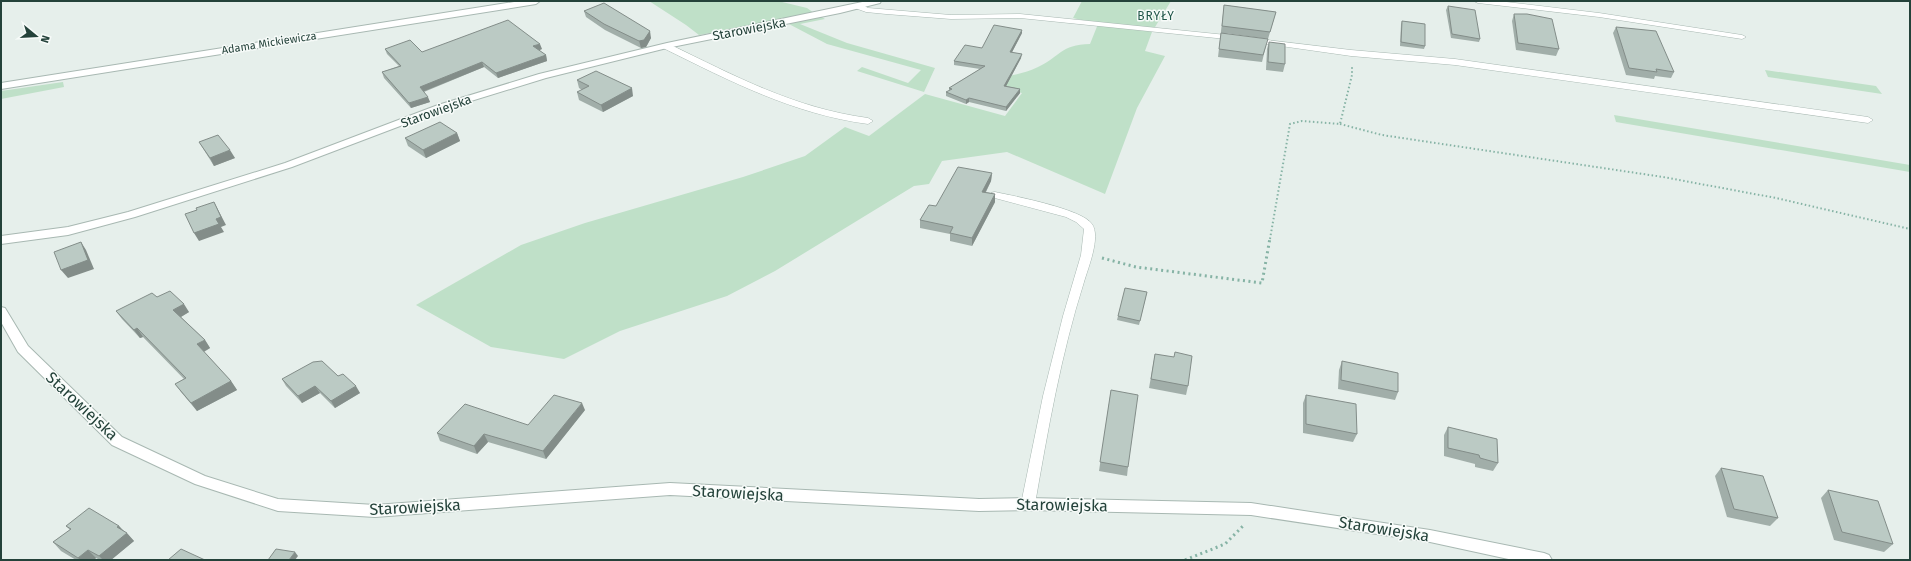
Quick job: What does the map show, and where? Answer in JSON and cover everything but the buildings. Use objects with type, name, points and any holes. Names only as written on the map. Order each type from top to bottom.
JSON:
[{"type":"street","name":"Adama Mickiewicza","points":[[1,86],[536,1]]},
{"type":"street","name":"Starowiejska","points":[[1,240],[47,236],[94,226],[295,162],[477,95],[583,65],[728,32],[877,1]]},
{"type":"street","name":"Starowiejska","points":[[1,311],[23,349],[117,441],[200,480],[278,505],[375,511],[670,489],[979,505],[1028,504],[1251,509],[1430,536],[1544,560]]},
{"type":"lane","points":[[1478,1],[1599,15],[1742,38]]},
{"type":"lane","points":[[858,6],[866,10],[886,12],[951,16],[1020,16],[1176,31],[1352,53],[1455,62],[1868,120]]},
{"type":"lane","points":[[666,46],[740,82],[788,102],[827,114],[868,121]]},
{"type":"lane","points":[[995,194],[1064,213],[1081,220],[1090,230],[1086,253],[1060,342],[1045,409],[1028,504]]},
{"type":"path","points":[[1340,124],[1352,74],[1352,53]]},
{"type":"path","points":[[1086,253],[1136,267],[1262,283],[1290,124],[1302,121],[1340,124],[1382,135],[1670,179],[1776,198],[1910,229]]},
{"type":"path","points":[[1185,560],[1225,544],[1242,528],[1251,509]]},
{"type":"green space","points":[[649,1],[778,1],[807,8],[814,13],[699,35]]},
{"type":"green space","points":[[1082,1],[1171,1],[1152,32],[1145,51],[1165,56],[1137,108],[1105,194],[1007,152],[942,161],[929,184],[914,186],[775,271],[727,296],[620,331],[564,359],[491,347],[416,305],[521,245],[585,223],[743,177],[805,156],[845,127],[869,136],[925,94],[1005,116],[1022,93],[999,88],[1002,77],[1020,74],[1034,69],[1072,46],[1090,44],[1098,24],[1073,18]]},
{"type":"green space","points":[[820,16],[825,19],[800,24],[847,43],[935,68],[924,92],[857,71],[862,67],[908,83],[921,70],[827,44],[787,23]]},
{"type":"green space","points":[[1765,70],[1876,86],[1882,94],[1768,77]]},
{"type":"green space","points":[[63,82],[64,87],[1,99],[1,91]]},
{"type":"green space","points":[[1614,115],[1910,165],[1910,172],[1616,122]]},
{"type":"district","name":"BRYŁY","points":[[1156,16]]}]
